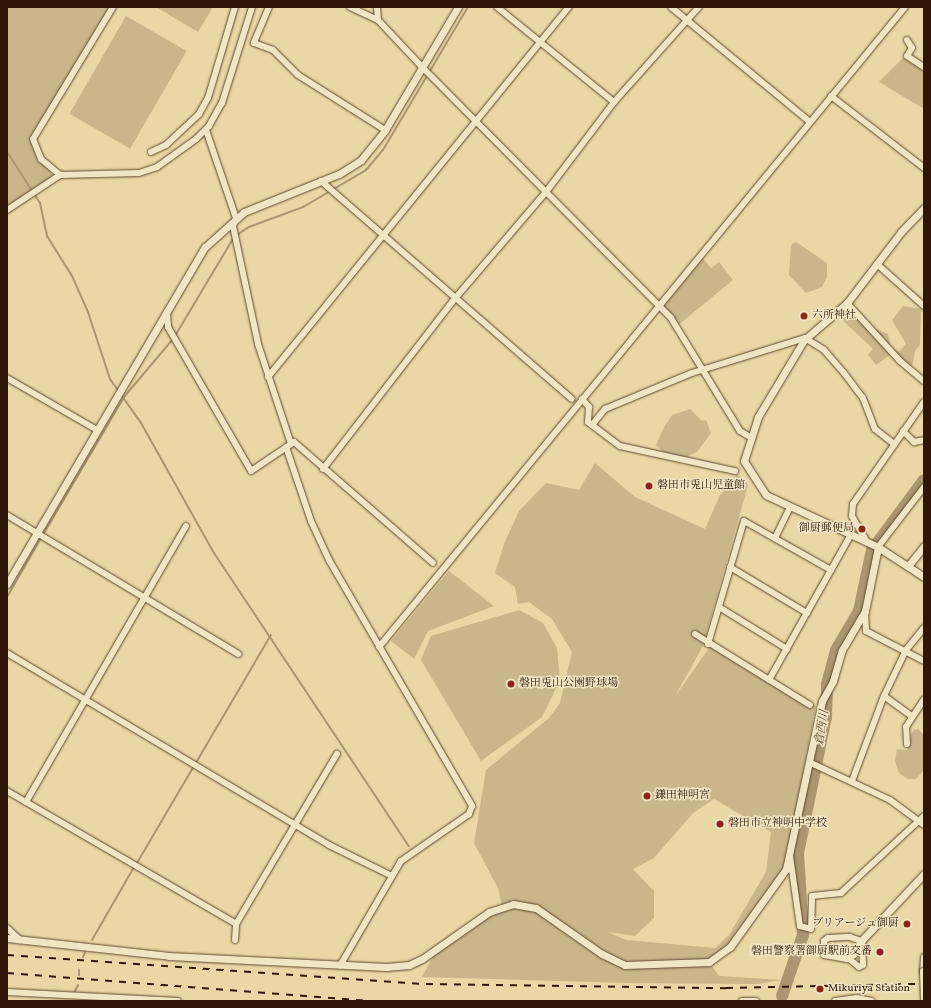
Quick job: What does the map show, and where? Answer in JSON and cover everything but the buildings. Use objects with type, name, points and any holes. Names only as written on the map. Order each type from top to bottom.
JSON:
[{"type":"street","points":[[60,175],[41,160],[33,139],[113,7]]},
{"type":"street","points":[[151,152],[166,145],[199,114],[208,98],[235,7]]},
{"type":"street","points":[[7,210],[60,175],[139,173],[178,154],[206,130],[222,103],[252,7]]},
{"type":"street","points":[[269,7],[254,43],[273,50],[298,75],[385,130]]},
{"type":"street","points":[[350,7],[378,20],[475,121],[659,306],[684,335],[740,430],[750,437]]},
{"type":"street","points":[[377,7],[378,20]]},
{"type":"street","points":[[497,7],[614,102]]},
{"type":"street","points":[[268,377],[569,7]]},
{"type":"street","points":[[671,7],[810,122]]},
{"type":"street","points":[[323,469],[456,298],[546,192],[614,102],[699,7]]},
{"type":"street","points":[[379,646],[905,7]]},
{"type":"street","points":[[7,584],[205,247],[236,218],[262,203],[321,181],[361,160],[385,130],[423,68],[457,8]]},
{"type":"street","points":[[907,40],[912,48],[908,56],[924,67]]},
{"type":"street","points":[[831,96],[924,168]]},
{"type":"street","points":[[206,130],[236,218],[233,226],[247,298],[268,377],[311,521],[379,646],[472,806],[469,814],[408,853],[392,876],[340,966]]},
{"type":"street","points":[[321,181],[572,399]]},
{"type":"street","points":[[924,208],[877,264],[847,303],[805,338],[773,388],[750,437],[744,461],[760,489],[790,507],[850,536],[878,547],[924,577]]},
{"type":"street","points":[[877,264],[924,306]]},
{"type":"street","points":[[847,303],[900,360],[924,381]]},
{"type":"street","points":[[167,310],[168,327],[251,471],[294,442],[323,469],[434,563]]},
{"type":"street","points":[[592,425],[605,409],[705,370],[805,338]]},
{"type":"street","points":[[805,338],[824,350],[844,373],[863,398],[875,429],[894,444]]},
{"type":"street","points":[[7,378],[97,430]]},
{"type":"street","points":[[582,399],[589,407],[588,422],[620,446],[735,471]]},
{"type":"street","points":[[867,542],[852,516],[853,504],[924,402]]},
{"type":"street","points":[[903,431],[914,442],[924,440]]},
{"type":"street","points":[[924,487],[878,547],[865,610],[866,631],[906,650],[924,661]]},
{"type":"street","points":[[775,538],[790,507]]},
{"type":"street","points":[[7,515],[38,532],[238,654]]},
{"type":"street","points":[[708,644],[744,521],[831,570]]},
{"type":"street","points":[[26,802],[186,526]]},
{"type":"street","points":[[769,680],[850,536]]},
{"type":"street","points":[[908,566],[924,546]]},
{"type":"street","points":[[730,567],[807,613]]},
{"type":"street","points":[[719,607],[787,649]]},
{"type":"street","points":[[7,938],[169,956],[340,966],[409,965],[489,912],[514,904],[536,908],[602,954],[625,965],[709,962],[730,947],[778,885],[790,856],[811,763],[823,696],[833,682],[842,650],[865,610]]},
{"type":"street","points":[[852,781],[884,696],[906,650],[924,628]]},
{"type":"street","points":[[695,634],[708,644],[810,705]]},
{"type":"street","points":[[7,653],[296,825],[392,876]]},
{"type":"street","points":[[884,696],[912,716]]},
{"type":"street","points":[[907,744],[906,728],[912,716],[924,699]]},
{"type":"street","points":[[235,940],[236,924],[337,754]]},
{"type":"street","points":[[811,763],[890,800],[921,823]]},
{"type":"street","points":[[7,791],[236,924]]},
{"type":"street","points":[[790,856],[800,926],[811,929],[812,896],[841,893],[921,823],[924,816]]},
{"type":"street","points":[[848,958],[861,941],[924,874]]},
{"type":"street","points":[[7,928],[20,940]]},
{"type":"street","points":[[850,937],[861,941],[863,965],[859,967],[848,958],[827,958],[824,941],[850,937]]},
{"type":"street","points":[[924,957],[924,998]]},
{"type":"street","points":[[7,992],[64,998],[178,1001]]},
{"type":"street","points":[[742,1001],[756,1001]]},
{"type":"street","points":[[835,1001],[872,1001]]},
{"type":"shaded area","points":[[7,7],[114,7],[33,139],[54,179],[7,211]]},
{"type":"shaded area","points":[[156,7],[213,7],[198,32]]},
{"type":"shaded area","points":[[126,16],[187,51],[130,149],[70,114]]},
{"type":"shaded area","points":[[904,57],[924,70],[924,109],[879,82]]},
{"type":"shaded area","points":[[796,242],[827,263],[827,277],[822,287],[806,293],[789,275],[791,245]]},
{"type":"shaded area","points":[[700,255],[711,268],[719,262],[733,280],[677,326],[662,308]]},
{"type":"shaded area","points":[[847,303],[871,327],[888,334],[891,348],[899,352],[906,344],[892,320],[903,306],[921,309],[920,345],[915,351],[912,367],[893,353],[876,365],[868,355],[873,349],[835,313]]},
{"type":"shaded area","points":[[690,409],[702,421],[706,420],[711,433],[697,452],[686,457],[667,456],[656,445],[663,429],[672,415]]},
{"type":"shaded area","points":[[595,463],[635,497],[705,529],[720,495],[737,474],[748,485],[703,646],[674,698],[711,645],[816,706],[784,870],[739,935],[709,962],[719,976],[782,980],[758,984],[626,983],[422,977],[438,947],[502,906],[498,888],[474,843],[486,770],[549,718],[560,703],[572,652],[552,619],[529,602],[518,604],[515,587],[495,573],[504,544],[519,511],[546,483],[579,490]],"holes":[[[714,799],[771,832],[766,872],[729,935],[715,948],[626,940],[608,932],[635,936],[654,918],[654,891],[633,869],[654,858],[693,813]]]},
{"type":"shaded area","points":[[449,571],[494,606],[428,631],[414,659],[391,641]]},
{"type":"shaded area","points":[[519,610],[543,623],[557,648],[560,680],[542,717],[481,761],[421,660],[431,636]]},
{"type":"shaded area","points":[[918,729],[924,735],[924,770],[916,779],[908,779],[899,773],[895,761],[897,749],[907,750],[913,730]]},
{"type":"waterway","points":[[175,336],[234,237],[249,227],[303,207],[366,170],[383,150],[468,7]]},
{"type":"waterway","points":[[7,152],[40,203],[47,236],[72,276],[88,312],[110,379],[141,423],[214,553],[409,846]]},
{"type":"waterway","points":[[44,533],[124,397],[173,339]]},
{"type":"waterway","name":"倉西川","points":[[782,996],[803,935],[798,853],[826,717],[827,684],[836,650],[859,611],[872,550],[924,480]]},
{"type":"waterway","points":[[7,597],[41,538]]},
{"type":"waterway","points":[[197,761],[271,635]]},
{"type":"waterway","points":[[137,863],[194,766]]},
{"type":"waterway","points":[[92,940],[134,867]]},
{"type":"waterway","points":[[83,957],[85,952]]},
{"type":"waterway","points":[[79,970],[79,975]]},
{"type":"waterway","points":[[74,993],[78,985]]},
{"type":"railway","points":[[7,955],[426,984],[726,988],[924,984]]},
{"type":"railway","points":[[7,973],[367,1001]]},
{"type":"place","name":"六所神社","points":[[804,316]]},
{"type":"place","name":"磐田市兎山児童館","points":[[649,486]]},
{"type":"place","name":"御厨郵便局","points":[[862,529]]},
{"type":"place","name":"磐田兎山公園野球場","points":[[511,684]]},
{"type":"place","name":"鎌田神明宮","points":[[647,796]]},
{"type":"place","name":"磐田市立神明中学校","points":[[720,824]]},
{"type":"place","name":"ブリアージュ御厨","points":[[907,924]]},
{"type":"place","name":"磐田警察署御厨駅前交番","points":[[880,952]]},
{"type":"place","name":"Mikuriya Station","points":[[820,989]]}]
